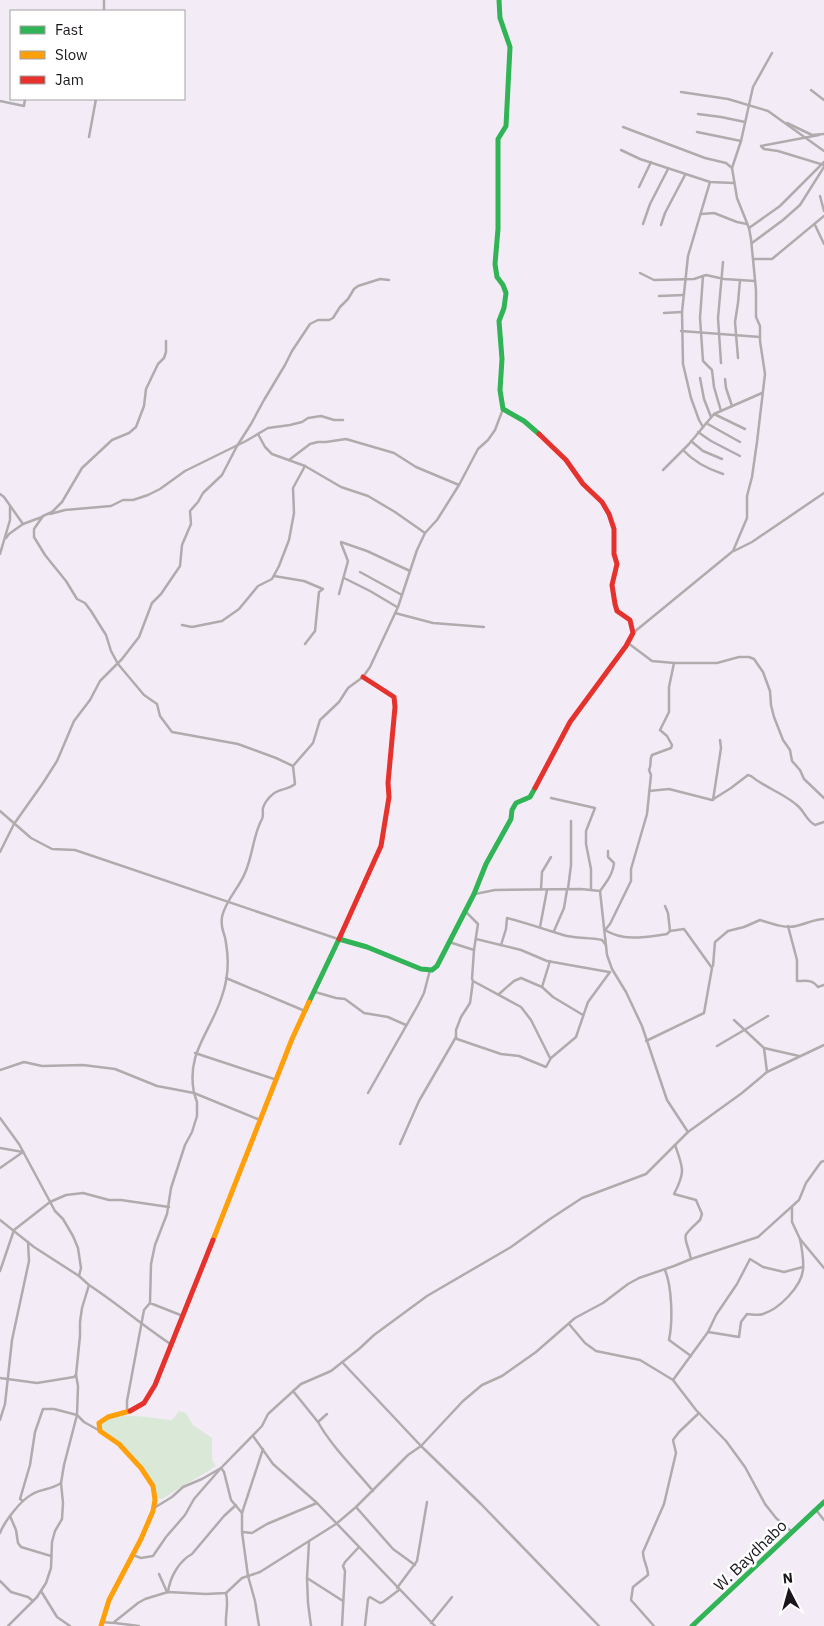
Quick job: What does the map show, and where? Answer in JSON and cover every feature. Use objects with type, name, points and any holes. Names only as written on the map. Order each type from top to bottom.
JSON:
[{"type":"street","points":[[127,1413],[127,1401],[141,1324],[144,1310],[150,1303],[151,1264],[155,1245],[167,1214],[171,1188],[185,1145],[197,1116],[197,1102],[194,1093],[195,1054],[215,1013],[226,978],[228,962],[226,940],[221,930],[222,916],[245,873],[258,823],[263,818],[263,808],[266,802],[273,793],[290,788],[295,784],[293,766],[313,743],[320,720],[339,702],[348,688],[363,677],[370,668],[398,607],[417,550],[425,533],[437,520],[459,485],[478,449],[495,430],[503,410],[500,385],[502,359],[499,321],[504,308],[506,293],[504,285],[496,277],[495,264],[498,222],[498,139],[506,126],[510,48],[498,7],[499,0]]},
{"type":"street","points":[[733,551],[747,518],[747,496],[757,442],[765,374],[760,326],[756,318],[754,259],[750,228],[737,198],[732,168],[741,141],[753,87],[772,53]]},
{"type":"street","points":[[811,90],[824,100]]},
{"type":"street","points":[[681,92],[728,99],[768,111],[824,151]]},
{"type":"street","points":[[0,101],[24,106],[25,100]]},
{"type":"street","points":[[89,137],[96,100]]},
{"type":"street","points":[[698,114],[745,122]]},
{"type":"street","points":[[783,122],[803,132],[819,135]]},
{"type":"street","points":[[623,127],[705,158],[726,163],[732,168]]},
{"type":"street","points":[[697,132],[741,141]]},
{"type":"street","points":[[823,165],[778,151],[764,149],[761,146],[806,139],[824,134]]},
{"type":"street","points":[[621,150],[710,182],[734,182]]},
{"type":"street","points":[[639,187],[650,162]]},
{"type":"street","points":[[750,228],[780,206],[823,165]]},
{"type":"street","points":[[752,243],[800,205],[823,165]]},
{"type":"street","points":[[643,224],[650,204],[668,168]]},
{"type":"street","points":[[661,225],[685,174]]},
{"type":"street","points":[[703,427],[694,410],[683,364],[682,312],[688,256],[710,182]]},
{"type":"street","points":[[820,196],[824,212]]},
{"type":"street","points":[[701,214],[714,213],[747,224]]},
{"type":"street","points":[[754,259],[772,259],[824,216]]},
{"type":"street","points":[[815,225],[824,244]]},
{"type":"street","points":[[721,363],[718,318],[723,262]]},
{"type":"street","points":[[640,273],[654,280],[694,279],[706,276],[755,281]]},
{"type":"street","points":[[703,276],[700,318],[703,361],[712,370],[714,387],[721,411]]},
{"type":"street","points":[[0,852],[14,824],[43,783],[56,760],[74,721],[90,700],[100,681],[118,664],[139,637],[152,603],[161,594],[180,566],[182,545],[191,524],[190,511],[203,493],[222,475],[292,351],[310,324],[318,320],[333,318],[358,286],[380,279],[388,280]]},
{"type":"street","points":[[738,358],[735,322],[740,280]]},
{"type":"street","points":[[659,296],[684,295]]},
{"type":"street","points":[[664,313],[682,312]]},
{"type":"street","points":[[682,331],[760,337]]},
{"type":"street","points":[[5,539],[23,524],[52,512],[62,502],[69,487],[82,468],[112,440],[129,434],[136,427],[144,406],[146,389],[158,364],[164,358],[166,341]]},
{"type":"street","points":[[700,378],[704,399],[711,417]]},
{"type":"street","points":[[725,379],[732,406]]},
{"type":"street","points":[[662,470],[683,450],[714,414],[763,392]]},
{"type":"street","points":[[503,410],[524,421],[566,460],[582,484],[602,502],[609,514],[614,529],[614,554],[617,564],[612,585],[614,604],[617,611],[630,620],[633,633]]},
{"type":"street","points":[[714,414],[745,429]]},
{"type":"street","points":[[293,766],[238,744],[172,732],[160,716],[157,704],[144,695],[118,664],[106,635],[85,603],[77,598],[45,555],[34,537],[34,529],[43,516],[65,510],[111,506],[123,500],[133,500],[148,495],[185,471],[237,446],[268,428],[290,425],[318,416],[338,421],[343,420]]},
{"type":"street","points":[[706,423],[740,442]]},
{"type":"street","points":[[698,432],[740,456]]},
{"type":"street","points":[[258,434],[265,447],[272,454],[304,466],[341,487],[368,496],[425,533]]},
{"type":"street","points":[[288,460],[310,444],[346,439],[394,453],[416,467],[459,485]]},
{"type":"street","points":[[691,441],[704,451],[722,460]]},
{"type":"street","points":[[683,450],[698,462],[723,474]]},
{"type":"street","points":[[182,625],[192,627],[222,621],[239,609],[258,586],[274,576],[289,540],[294,513],[293,488],[304,466]]},
{"type":"street","points":[[0,810],[31,838],[52,849],[75,850],[367,947],[408,965],[430,970],[436,966],[474,894],[486,864],[511,818],[512,810],[516,803],[530,796],[570,722],[633,633],[733,551],[752,542],[824,493]]},
{"type":"street","points":[[0,494],[23,524]]},
{"type":"street","points":[[0,554],[11,514],[10,506]]},
{"type":"street","points":[[339,594],[348,561],[341,542],[367,551],[410,571]]},
{"type":"street","points":[[360,572],[402,594]]},
{"type":"street","points":[[274,576],[304,581],[323,589],[319,592],[315,632],[306,644]]},
{"type":"street","points":[[344,578],[398,607]]},
{"type":"street","points":[[395,613],[433,623],[484,626]]},
{"type":"street","points":[[628,642],[652,661],[674,664],[717,663],[740,657],[754,659],[763,672],[770,691],[774,717],[783,740],[790,750],[792,761],[800,770],[804,780],[824,798]]},
{"type":"street","points":[[604,930],[610,924],[629,886],[631,869],[647,814],[652,755],[671,748],[670,742],[660,728],[669,712],[669,687],[674,664]]},
{"type":"street","points":[[100,1431],[98,1426],[101,1419],[127,1413],[142,1405],[149,1396],[184,1316],[262,1121],[292,1038],[329,964],[381,846],[389,797],[388,783],[396,707],[394,697],[363,677]]},
{"type":"street","points":[[713,800],[722,748],[720,740]]},
{"type":"street","points":[[649,791],[669,789],[713,800],[746,776],[752,776],[786,799],[793,801],[810,822],[815,825],[824,822]]},
{"type":"street","points":[[551,798],[595,808],[586,831],[591,890]]},
{"type":"street","points":[[554,931],[564,908],[571,865],[571,821]]},
{"type":"street","points":[[608,851],[608,857],[614,863],[614,868],[600,891],[607,955],[611,971],[626,992],[642,1026],[667,1100],[688,1132]]},
{"type":"street","points":[[541,890],[542,872],[550,857]]},
{"type":"street","points":[[474,894],[495,890],[567,889],[600,891]]},
{"type":"street","points":[[540,927],[547,890]]},
{"type":"street","points":[[665,906],[668,913],[670,931]]},
{"type":"street","points":[[400,1144],[419,1101],[456,1037],[456,1030],[461,1017],[470,1003],[478,924],[465,911]]},
{"type":"street","points":[[501,945],[507,918],[563,935],[602,940],[606,945]]},
{"type":"street","points":[[646,1041],[704,1013],[715,942],[728,931],[744,928],[760,920],[795,927],[818,919],[824,919]]},
{"type":"street","points":[[788,926],[796,960],[797,981],[809,980],[818,987],[824,985]]},
{"type":"street","points":[[604,930],[624,938],[667,934],[670,931],[684,929],[712,968]]},
{"type":"street","points":[[476,939],[521,950],[550,961],[611,971]]},
{"type":"street","points":[[449,942],[474,950]]},
{"type":"street","points":[[542,987],[550,961]]},
{"type":"street","points":[[368,1093],[424,993],[430,970]]},
{"type":"street","points":[[456,1037],[501,1054],[519,1056],[546,1067],[551,1058],[576,1037],[588,1002],[611,971]]},
{"type":"street","points":[[226,978],[305,1011]]},
{"type":"street","points":[[499,994],[514,981],[522,978],[542,987],[553,997],[583,1015]]},
{"type":"street","points":[[473,981],[521,1007],[531,1020],[551,1058]]},
{"type":"street","points":[[315,992],[345,999],[364,1013],[388,1017],[406,1025]]},
{"type":"street","points":[[717,1046],[768,1016]]},
{"type":"street","points":[[734,1020],[764,1048],[800,1057]]},
{"type":"street","points":[[133,1555],[141,1558],[153,1556],[185,1515],[194,1499],[262,1426],[268,1414],[301,1384],[331,1370],[359,1349],[374,1334],[427,1296],[511,1247],[582,1198],[646,1174],[688,1132],[742,1093],[767,1072],[824,1045]]},
{"type":"street","points":[[764,1048],[767,1072]]},
{"type":"street","points":[[195,1054],[277,1080]]},
{"type":"street","points":[[0,1070],[24,1062],[42,1066],[83,1066],[115,1069],[157,1086],[194,1093],[262,1121]]},
{"type":"street","points":[[0,1118],[23,1152],[55,1211],[66,1224],[78,1248],[79,1276]]},
{"type":"street","points":[[675,1145],[683,1166],[682,1180],[674,1194],[696,1200],[702,1214],[700,1220],[686,1232],[684,1237],[691,1259]]},
{"type":"street","points":[[0,1148],[23,1152]]},
{"type":"street","points":[[0,1168],[23,1152]]},
{"type":"street","points":[[113,1623],[138,1603],[167,1592],[226,1593],[242,1578],[260,1572],[309,1542],[336,1524],[356,1507],[408,1455],[421,1446],[463,1401],[482,1385],[502,1376],[536,1352],[568,1323],[589,1309],[603,1303],[639,1278],[758,1237],[799,1200],[806,1183],[821,1162],[824,1161]]},
{"type":"street","points":[[0,1271],[14,1230],[50,1202],[66,1195],[83,1193],[109,1200],[169,1207]]},
{"type":"street","points":[[792,1207],[792,1222],[800,1239],[824,1268]]},
{"type":"street","points":[[0,1220],[61,1266],[79,1276],[89,1286],[124,1308],[141,1324],[172,1345]]},
{"type":"street","points":[[708,1332],[738,1337],[741,1322],[747,1314],[762,1314],[786,1300],[797,1287],[803,1267],[804,1261],[800,1239]]},
{"type":"street","points":[[0,1420],[5,1404],[12,1340],[29,1261],[28,1242]]},
{"type":"street","points":[[673,1380],[708,1332],[716,1315],[737,1284],[750,1259],[763,1267],[784,1272],[803,1267]]},
{"type":"street","points":[[665,1269],[670,1292],[672,1329],[669,1340],[692,1356]]},
{"type":"street","points":[[8,1626],[41,1591],[51,1568],[55,1531],[62,1518],[61,1483],[64,1465],[77,1415],[78,1386],[76,1375],[80,1322],[89,1286]]},
{"type":"street","points":[[150,1303],[184,1316]]},
{"type":"street","points":[[568,1323],[585,1343],[596,1351],[640,1360],[673,1380],[699,1413],[726,1441],[745,1467],[765,1504],[776,1518],[792,1532]]},
{"type":"street","points":[[342,1362],[421,1446],[481,1504],[599,1626]]},
{"type":"street","points":[[0,1378],[37,1382],[74,1377],[76,1375]]},
{"type":"street","points":[[293,1391],[372,1491]]},
{"type":"street","points":[[23,1501],[20,1499],[30,1465],[35,1432],[43,1409],[54,1409],[77,1415],[84,1422],[115,1441],[141,1468],[151,1482],[155,1496],[154,1508],[139,1544],[107,1602],[102,1624],[113,1623],[138,1626]]},
{"type":"street","points":[[654,1626],[631,1600],[633,1587],[648,1575],[643,1552],[664,1504],[676,1453],[673,1440],[678,1432],[699,1413]]},
{"type":"street","points":[[318,1422],[328,1414]]},
{"type":"street","points":[[253,1436],[273,1464],[317,1503],[435,1626]]},
{"type":"street","points":[[259,1626],[248,1576],[242,1532],[242,1512],[263,1449]]},
{"type":"street","points":[[154,1508],[172,1497],[183,1487],[221,1468]]},
{"type":"street","points":[[221,1468],[224,1472],[231,1500],[242,1512]]},
{"type":"street","points":[[0,1533],[7,1519],[23,1501],[31,1495],[42,1490],[52,1489],[61,1483]]},
{"type":"street","points":[[365,1626],[368,1599],[370,1597],[380,1603],[384,1602],[398,1589],[415,1565],[427,1502]]},
{"type":"street","name":"W. Baydhabo","points":[[692,1626],[824,1502]]},
{"type":"street","points":[[242,1532],[252,1533],[267,1524],[317,1503]]},
{"type":"street","points":[[167,1592],[169,1583],[185,1558],[192,1554],[224,1516],[236,1505]]},
{"type":"street","points":[[356,1507],[393,1550],[415,1565]]},
{"type":"street","points":[[816,1510],[824,1520]]},
{"type":"street","points":[[10,1516],[21,1547],[51,1556]]},
{"type":"street","points":[[309,1542],[307,1578],[311,1626]]},
{"type":"street","points":[[342,1626],[344,1566],[345,1562],[359,1547]]},
{"type":"street","points":[[160,1574],[167,1592]]},
{"type":"street","points":[[307,1578],[343,1601]]},
{"type":"street","points":[[0,1581],[11,1592],[28,1597],[33,1601]]},
{"type":"street","points":[[41,1591],[57,1617],[70,1626]]},
{"type":"street","points":[[226,1593],[228,1603],[225,1614],[226,1626]]},
{"type":"street","points":[[431,1622],[452,1597]]},
{"type":"green space","points":[[179,1411],[186,1413],[193,1425],[212,1438],[212,1460],[216,1466],[162,1499],[157,1498],[151,1483],[138,1461],[127,1448],[100,1427],[104,1421],[121,1416],[172,1420]]},
{"type":"traffic: fast","points":[[499,0],[500,18],[510,47],[506,126],[498,139],[498,229],[495,264],[497,277],[506,293],[504,308],[499,321],[502,359],[500,390],[503,409],[524,421],[539,434]]},
{"type":"traffic: fast","points":[[309,1002],[339,939],[367,947],[421,969],[432,970],[437,966],[474,894],[486,864],[511,819],[512,810],[516,803],[530,797],[535,788]]},
{"type":"traffic: fast","points":[[692,1626],[824,1502]]},
{"type":"traffic: slow","points":[[213,1240],[292,1039],[309,1002]]},
{"type":"traffic: slow","points":[[101,1626],[109,1600],[141,1539],[153,1511],[155,1500],[153,1486],[141,1468],[119,1444],[100,1431],[99,1423],[108,1417],[130,1411]]},
{"type":"traffic: jam","points":[[535,788],[570,722],[626,646],[633,633],[630,620],[617,611],[615,604],[612,585],[617,564],[614,554],[614,529],[609,514],[602,502],[583,484],[566,460],[539,434]]},
{"type":"traffic: jam","points":[[339,939],[381,846],[389,797],[388,783],[395,707],[394,697],[363,677]]},
{"type":"traffic: jam","points":[[130,1411],[144,1403],[155,1385],[213,1240]]}]
